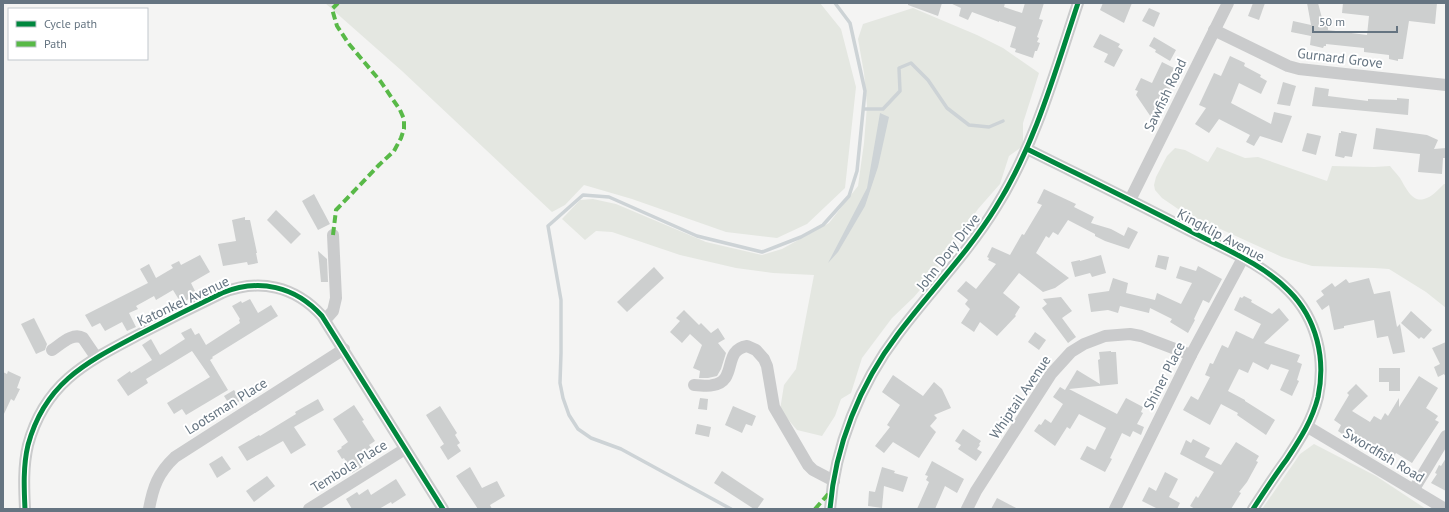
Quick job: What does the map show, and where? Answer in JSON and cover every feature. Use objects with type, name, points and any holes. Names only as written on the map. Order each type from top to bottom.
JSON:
[{"type":"street","name":"John Dory Drive","points":[[830,509],[842,444],[861,394],[872,372],[898,333],[961,257],[984,226],[1008,187],[1027,149],[1078,3]]},
{"type":"street","name":"Sawfish Road","points":[[1130,200],[1228,3]]},
{"type":"street","name":"Gurnard Grove","points":[[1214,30],[1288,66],[1299,69],[1446,85]]},
{"type":"street","name":"Kingklip Avenue","points":[[1027,149],[1243,258],[1278,281],[1290,292],[1309,320],[1320,348],[1322,372],[1317,398],[1308,427],[1253,509]]},
{"type":"street","points":[[326,320],[333,311],[336,298],[333,235]]},
{"type":"street","name":"Shiner Place","points":[[1115,509],[1243,258]]},
{"type":"street","name":"Katonkel Avenue","points":[[25,509],[24,475],[26,455],[31,436],[46,404],[61,385],[71,375],[96,357],[222,293],[234,288],[246,286],[264,286],[290,292],[312,305],[326,320],[443,509]]},
{"type":"street","name":"Whiptail Avenue","points":[[967,509],[984,479],[1051,374],[1071,352],[1084,344],[1105,336],[1130,334],[1141,336],[1192,356]]},
{"type":"street","points":[[52,350],[73,336],[81,336],[96,357]]},
{"type":"street","points":[[694,384],[711,386],[721,383],[728,375],[733,355],[737,350],[747,346],[756,350],[764,359],[767,366],[774,407],[799,450],[810,467],[834,481]]},
{"type":"street","name":"Lootsman Place","points":[[149,509],[152,492],[157,480],[165,467],[175,457],[344,349]]},
{"type":"street","name":"Swordfish Road","points":[[1308,427],[1414,489],[1445,509]]},
{"type":"street","points":[[1414,489],[1446,436]]},
{"type":"street","name":"Tembola Place","points":[[310,509],[405,449]]},
{"type":"shaded area","points":[[325,3],[820,3],[841,29],[856,87],[845,188],[807,224],[777,238],[726,232],[632,199],[584,185],[565,205],[552,212],[402,71]]},
{"type":"shaded area","points":[[913,8],[977,35],[1003,48],[1039,73],[1023,123],[1023,146],[1009,156],[1000,184],[978,209],[935,272],[914,297],[892,318],[862,358],[851,393],[841,399],[835,416],[822,436],[797,430],[780,410],[784,385],[796,369],[814,275],[773,273],[736,268],[680,255],[612,232],[596,231],[585,240],[562,219],[580,200],[593,199],[616,204],[706,242],[762,255],[782,249],[829,223],[858,186],[867,106],[864,73],[858,39],[863,24]]},
{"type":"shaded area","points":[[880,113],[889,117],[878,167],[865,206],[838,252],[828,263],[867,188]]},
{"type":"shaded area","points":[[1217,147],[1245,158],[1258,157],[1327,181],[1332,166],[1390,166],[1400,178],[1409,193],[1416,199],[1420,200],[1430,197],[1444,184],[1446,184],[1446,308],[1426,292],[1389,269],[1312,266],[1282,257],[1181,211],[1162,198],[1155,190],[1154,185],[1156,177],[1167,156],[1175,148],[1185,150],[1208,162]]},
{"type":"shaded area","points":[[1314,444],[1376,476],[1426,509],[1262,509],[1300,454]]},
{"type":"building","points":[[908,3],[942,3],[938,16],[908,5]]},
{"type":"building","points":[[950,3],[1005,3],[1004,7],[1022,13],[1025,3],[1044,3],[1039,19],[1043,20],[1037,37],[1039,38],[1037,42],[1040,43],[1033,58],[1015,52],[1016,49],[1010,47],[1016,27],[972,12],[968,20],[959,16],[961,8]]},
{"type":"building","points":[[1103,3],[1132,3],[1124,23],[1100,10]]},
{"type":"building","points":[[1253,3],[1265,3],[1259,20],[1248,16]]},
{"type":"building","points":[[1307,3],[1318,3],[1323,22],[1328,22],[1328,30],[1367,35],[1369,16],[1342,13],[1343,3],[1437,3],[1435,24],[1409,21],[1403,59],[1398,59],[1398,61],[1389,59],[1389,55],[1364,52],[1364,48],[1326,44],[1323,48],[1310,45],[1311,36],[1291,32],[1293,21],[1311,25]]},
{"type":"building","points":[[1149,8],[1160,13],[1154,27],[1142,21]]},
{"type":"building","points":[[1100,34],[1120,44],[1118,47],[1123,50],[1114,67],[1104,62],[1108,54],[1093,47]]},
{"type":"building","points":[[1154,37],[1176,50],[1170,61],[1155,52],[1156,50],[1149,46]]},
{"type":"building","points":[[1230,56],[1245,63],[1244,66],[1261,75],[1260,77],[1267,81],[1261,94],[1239,83],[1231,103],[1271,124],[1274,112],[1292,116],[1282,143],[1260,136],[1254,146],[1246,142],[1250,135],[1219,119],[1209,133],[1195,124],[1206,108],[1199,105],[1214,73],[1221,76]]},
{"type":"building","points":[[1162,62],[1174,68],[1166,86],[1170,88],[1153,120],[1136,95],[1138,91],[1135,90],[1141,78],[1152,83]]},
{"type":"building","points":[[1283,82],[1296,86],[1290,106],[1277,104]]},
{"type":"building","points":[[1315,87],[1329,89],[1328,96],[1368,101],[1368,99],[1409,99],[1408,115],[1312,106]]},
{"type":"building","points":[[1376,128],[1427,135],[1438,140],[1434,149],[1446,148],[1446,158],[1443,158],[1442,174],[1418,172],[1420,154],[1373,149]]},
{"type":"building","points":[[1341,131],[1357,134],[1352,157],[1345,156],[1344,158],[1335,156],[1339,133],[1341,133]]},
{"type":"building","points":[[1307,133],[1321,136],[1316,155],[1302,151]]},
{"type":"building","points":[[1044,189],[1076,204],[1074,207],[1094,217],[1091,223],[1111,229],[1124,236],[1128,227],[1138,232],[1129,249],[1105,241],[1068,220],[1058,235],[1053,232],[1049,238],[1046,236],[1036,253],[1069,278],[1055,288],[1043,292],[1019,273],[1003,293],[1020,307],[1015,315],[1016,316],[997,336],[980,322],[974,332],[961,323],[970,309],[965,304],[968,300],[957,291],[966,281],[976,289],[996,264],[988,260],[989,258],[987,257],[992,247],[1010,255],[1022,234],[1024,235],[1042,205],[1037,203]]},
{"type":"building","points":[[314,194],[330,224],[318,230],[302,201]]},
{"type":"building","points":[[276,210],[301,234],[291,244],[267,220]]},
{"type":"building","points":[[245,217],[245,220],[250,220],[258,263],[248,265],[247,262],[223,266],[218,244],[236,241],[232,220]]},
{"type":"building","points":[[318,251],[327,259],[328,282],[321,282]]},
{"type":"building","points":[[200,255],[210,272],[191,283],[197,295],[181,303],[173,290],[156,300],[154,296],[136,306],[138,309],[129,313],[136,327],[127,331],[122,322],[105,331],[100,323],[92,327],[85,315],[148,283],[140,269],[149,264],[156,278],[173,268],[171,265],[179,261],[181,265]]},
{"type":"building","points":[[1101,255],[1106,273],[1092,277],[1090,273],[1075,277],[1071,262]]},
{"type":"building","points":[[1158,255],[1169,257],[1166,270],[1155,267]]},
{"type":"building","points":[[1180,266],[1196,271],[1198,266],[1222,279],[1209,303],[1203,300],[1188,333],[1170,322],[1172,319],[1150,308],[1149,313],[1120,306],[1118,313],[1108,310],[1091,312],[1088,294],[1109,291],[1113,278],[1128,283],[1126,293],[1155,300],[1157,293],[1181,304],[1192,283],[1176,278]]},
{"type":"building","points":[[654,267],[664,278],[627,312],[617,302]]},
{"type":"building","points":[[1369,278],[1374,294],[1390,291],[1397,327],[1400,324],[1405,352],[1393,354],[1388,336],[1377,338],[1374,320],[1344,326],[1344,328],[1334,330],[1329,305],[1322,310],[1316,301],[1324,295],[1321,291],[1332,283],[1335,287],[1346,279],[1349,283]]},
{"type":"building","points":[[1244,296],[1252,300],[1251,302],[1272,314],[1279,308],[1289,320],[1264,343],[1300,355],[1297,362],[1302,364],[1297,380],[1299,381],[1292,396],[1280,390],[1289,370],[1271,364],[1268,370],[1253,362],[1248,373],[1239,369],[1228,391],[1245,400],[1275,420],[1266,435],[1237,415],[1238,413],[1221,404],[1210,425],[1183,410],[1191,396],[1198,400],[1210,377],[1205,375],[1210,363],[1213,364],[1222,345],[1228,348],[1236,331],[1253,339],[1261,324],[1234,310],[1240,297],[1242,298]]},
{"type":"building","points":[[1061,297],[1072,311],[1062,318],[1076,337],[1068,343],[1042,308],[1047,304],[1043,299]]},
{"type":"building","points":[[250,299],[258,313],[271,305],[278,316],[212,357],[213,358],[210,360],[228,390],[186,415],[182,409],[174,414],[167,403],[210,377],[192,351],[146,379],[148,383],[128,396],[117,380],[130,371],[131,373],[152,360],[142,345],[151,339],[160,355],[185,339],[181,333],[191,328],[195,335],[199,333],[206,345],[240,323],[240,319],[232,306],[241,301],[242,303]]},
{"type":"building","points":[[684,310],[699,325],[701,323],[711,333],[718,328],[725,339],[718,343],[726,353],[717,376],[699,378],[700,371],[693,368],[702,345],[690,334],[682,343],[670,332],[680,321],[676,318]]},
{"type":"building","points":[[1411,311],[1432,330],[1424,339],[1421,337],[1419,339],[1401,323]]},
{"type":"building","points":[[34,318],[47,344],[45,350],[36,354],[21,324]]},
{"type":"building","points":[[1035,332],[1046,340],[1039,350],[1028,342]]},
{"type":"building","points":[[1446,342],[1446,377],[1444,374],[1438,377],[1434,367],[1440,364],[1432,348]]},
{"type":"building","points":[[1099,352],[1116,352],[1118,384],[1069,389],[1117,414],[1126,398],[1143,407],[1141,412],[1143,413],[1137,424],[1144,427],[1141,435],[1133,431],[1130,437],[1122,433],[1110,458],[1112,459],[1105,472],[1080,459],[1087,446],[1095,450],[1106,428],[1079,414],[1070,429],[1067,427],[1055,446],[1034,431],[1045,419],[1051,423],[1063,404],[1053,397],[1060,387],[1065,390],[1077,370],[1100,384],[1098,360],[1100,359]]},
{"type":"building","points":[[1379,368],[1400,368],[1400,391],[1389,391],[1389,382],[1379,382]]},
{"type":"building","points":[[8,371],[21,377],[17,388],[20,389],[14,401],[11,399],[3,416],[3,372],[7,374]]},
{"type":"building","points":[[893,375],[923,396],[934,382],[942,389],[951,408],[934,415],[937,418],[930,426],[936,432],[919,458],[893,442],[884,453],[875,446],[890,427],[887,425],[900,405],[882,392]]},
{"type":"building","points":[[1419,376],[1438,388],[1426,408],[1438,416],[1435,420],[1439,422],[1412,463],[1396,453],[1394,456],[1378,446],[1376,448],[1351,433],[1348,438],[1338,431],[1341,425],[1334,420],[1349,395],[1347,393],[1356,384],[1368,396],[1352,411],[1370,422],[1374,416],[1381,420],[1385,413],[1388,416],[1399,398],[1399,407]]},
{"type":"building","points":[[234,390],[241,400],[231,407],[224,396]]},
{"type":"building","points":[[700,398],[708,399],[707,410],[698,409]]},
{"type":"building","points":[[318,399],[324,410],[294,427],[306,445],[291,454],[283,441],[247,461],[238,447],[259,435],[260,436],[296,414],[295,412]]},
{"type":"building","points":[[354,405],[375,441],[369,445],[373,451],[358,461],[362,467],[352,473],[344,458],[342,459],[337,451],[348,442],[333,419]]},
{"type":"building","points":[[440,406],[457,433],[455,435],[460,443],[457,445],[461,451],[448,460],[440,447],[444,444],[426,415]]},
{"type":"building","points":[[733,406],[756,416],[752,426],[746,424],[742,433],[725,425]]},
{"type":"building","points":[[697,424],[711,427],[709,437],[695,434]]},
{"type":"building","points":[[963,429],[981,441],[977,449],[982,452],[976,461],[958,449],[961,445],[955,441]]},
{"type":"building","points":[[1193,439],[1210,448],[1205,457],[1221,465],[1236,442],[1259,456],[1256,461],[1258,462],[1247,482],[1239,492],[1241,493],[1231,509],[1195,509],[1190,506],[1196,496],[1198,498],[1214,472],[1180,454],[1186,440],[1191,443]]},
{"type":"building","points":[[222,456],[231,469],[217,478],[209,464]]},
{"type":"building","points":[[1446,458],[1446,491],[1431,483],[1437,474],[1435,473],[1439,465],[1441,466]]},
{"type":"building","points":[[932,461],[964,479],[957,493],[945,486],[935,509],[917,509],[929,482],[926,480],[928,476],[925,475]]},
{"type":"building","points":[[470,467],[482,488],[497,481],[505,496],[490,505],[492,509],[478,509],[456,476]]},
{"type":"building","points":[[882,467],[895,471],[894,473],[908,477],[903,492],[884,486],[882,508],[868,506],[869,491],[875,492]]},
{"type":"building","points":[[722,471],[764,499],[757,509],[754,509],[714,483]]},
{"type":"building","points":[[1165,472],[1178,479],[1169,497],[1180,503],[1177,509],[1158,509],[1142,501],[1149,487],[1156,491]]},
{"type":"building","points":[[267,476],[275,486],[254,502],[246,491]]},
{"type":"building","points":[[396,479],[406,495],[392,504],[391,502],[379,509],[352,509],[346,499],[357,492],[359,495],[368,489],[371,495]]},
{"type":"building","points":[[997,498],[1018,509],[991,509]]},
{"type":"waterway","points":[[731,509],[621,449],[591,438],[578,429],[569,415],[560,383],[561,300],[548,226],[583,195],[609,197],[697,236],[762,252],[801,237],[823,225],[849,196],[857,171],[865,91],[850,23],[835,3]]},
{"type":"waterway","points":[[864,109],[883,109],[900,91],[899,68],[911,63],[928,80],[947,108],[969,125],[989,127],[1003,121]]},
{"type":"marked path","points":[[333,235],[336,210],[394,151],[404,129],[404,119],[400,110],[381,82],[349,44],[337,26],[332,9],[338,3]]},
{"type":"marked path","points":[[815,509],[831,491]]},
{"type":"cycle path","points":[[830,509],[837,462],[861,395],[884,353],[985,224],[1010,183],[1022,159],[1043,108],[1078,3]]},
{"type":"cycle path","points":[[1027,149],[1257,266],[1279,282],[1299,302],[1313,327],[1320,354],[1321,368],[1318,397],[1309,422],[1301,437],[1253,509]]},
{"type":"cycle path","points":[[25,509],[24,485],[28,445],[36,423],[45,405],[70,376],[103,354],[171,318],[222,293],[236,288],[249,286],[263,286],[288,292],[300,298],[322,316],[443,509]]}]
